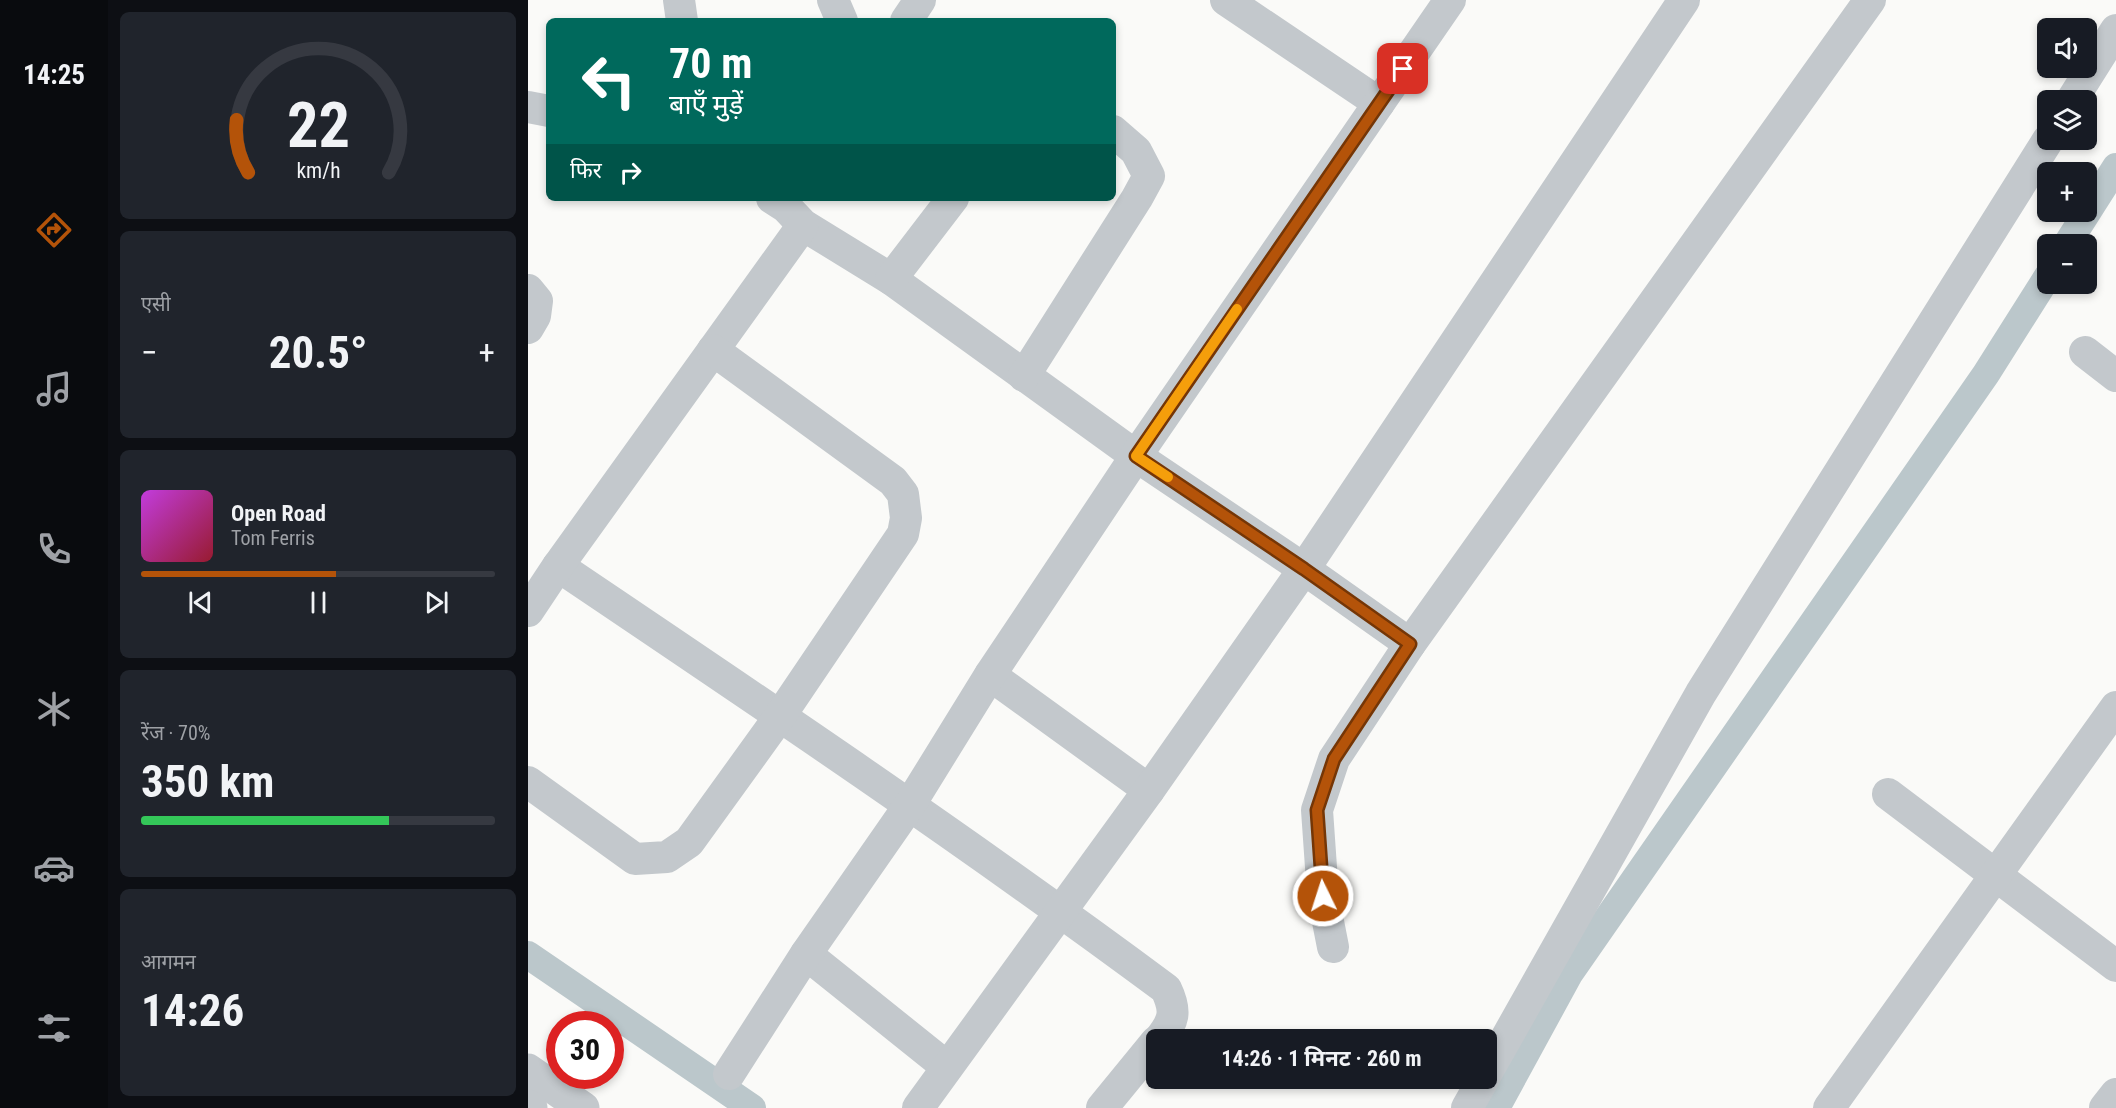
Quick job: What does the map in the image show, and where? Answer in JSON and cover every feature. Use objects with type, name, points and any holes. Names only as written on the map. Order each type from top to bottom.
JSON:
[{"type":"street","points":[[679,0],[682,18]]},
{"type":"street","points":[[833,0],[841,18]]},
{"type":"street","points":[[908,18],[920,0]]},
{"type":"street","points":[[1226,0],[1379,103]]},
{"type":"street","points":[[729,1074],[806,954],[909,806],[990,675],[1136,456],[1450,0]]},
{"type":"street","points":[[918,1108],[1149,790],[1304,569],[1684,0]]},
{"type":"street","points":[[1334,947],[1323,896],[1317,810],[1334,759],[1410,644],[1870,0]]},
{"type":"street","points":[[2078,90],[2116,30]]},
{"type":"street","points":[[528,107],[546,110]]},
{"type":"street","points":[[1024,376],[1149,176],[1136,151],[1116,134]]},
{"type":"street","points":[[1497,1055],[1701,693],[2042,150]]},
{"type":"street","points":[[891,279],[951,201]]},
{"type":"street","points":[[528,611],[713,350],[788,207],[1136,456],[1304,569],[1410,644]]},
{"type":"street","points":[[528,290],[537,301],[535,316],[528,328]]},
{"type":"street","points":[[528,782],[635,859],[667,857],[689,842],[780,716],[903,534],[906,518],[903,494],[893,482],[713,350]]},
{"type":"street","points":[[2085,352],[2116,376]]},
{"type":"street","points":[[558,566],[780,716],[1061,911],[1166,989],[1173,1003],[1174,1014],[1168,1029]]},
{"type":"street","points":[[990,675],[1149,790]]},
{"type":"street","points":[[1829,1108],[2116,708]]},
{"type":"street","points":[[1888,794],[2116,966]]},
{"type":"street","points":[[806,954],[947,1067]]},
{"type":"street","points":[[1102,1108],[1146,1055]]},
{"type":"street","points":[[528,1070],[583,1108]]},
{"type":"street","points":[[1467,1108],[1478,1089]]},
{"type":"street","points":[[2105,1108],[2116,1094]]},
{"type":"waterway","points":[[2073,234],[2116,167]]},
{"type":"waterway","points":[[1496,1108],[1569,974],[1986,374],[2037,293]]},
{"type":"waterway","points":[[528,955],[752,1108]]},
{"type":"slow traffic","points":[[1168,477],[1136,456],[1237,309]]},
{"type":"route","points":[[1323,896],[1317,810],[1334,759],[1410,644],[1304,569],[1136,456],[1403,69]]}]
